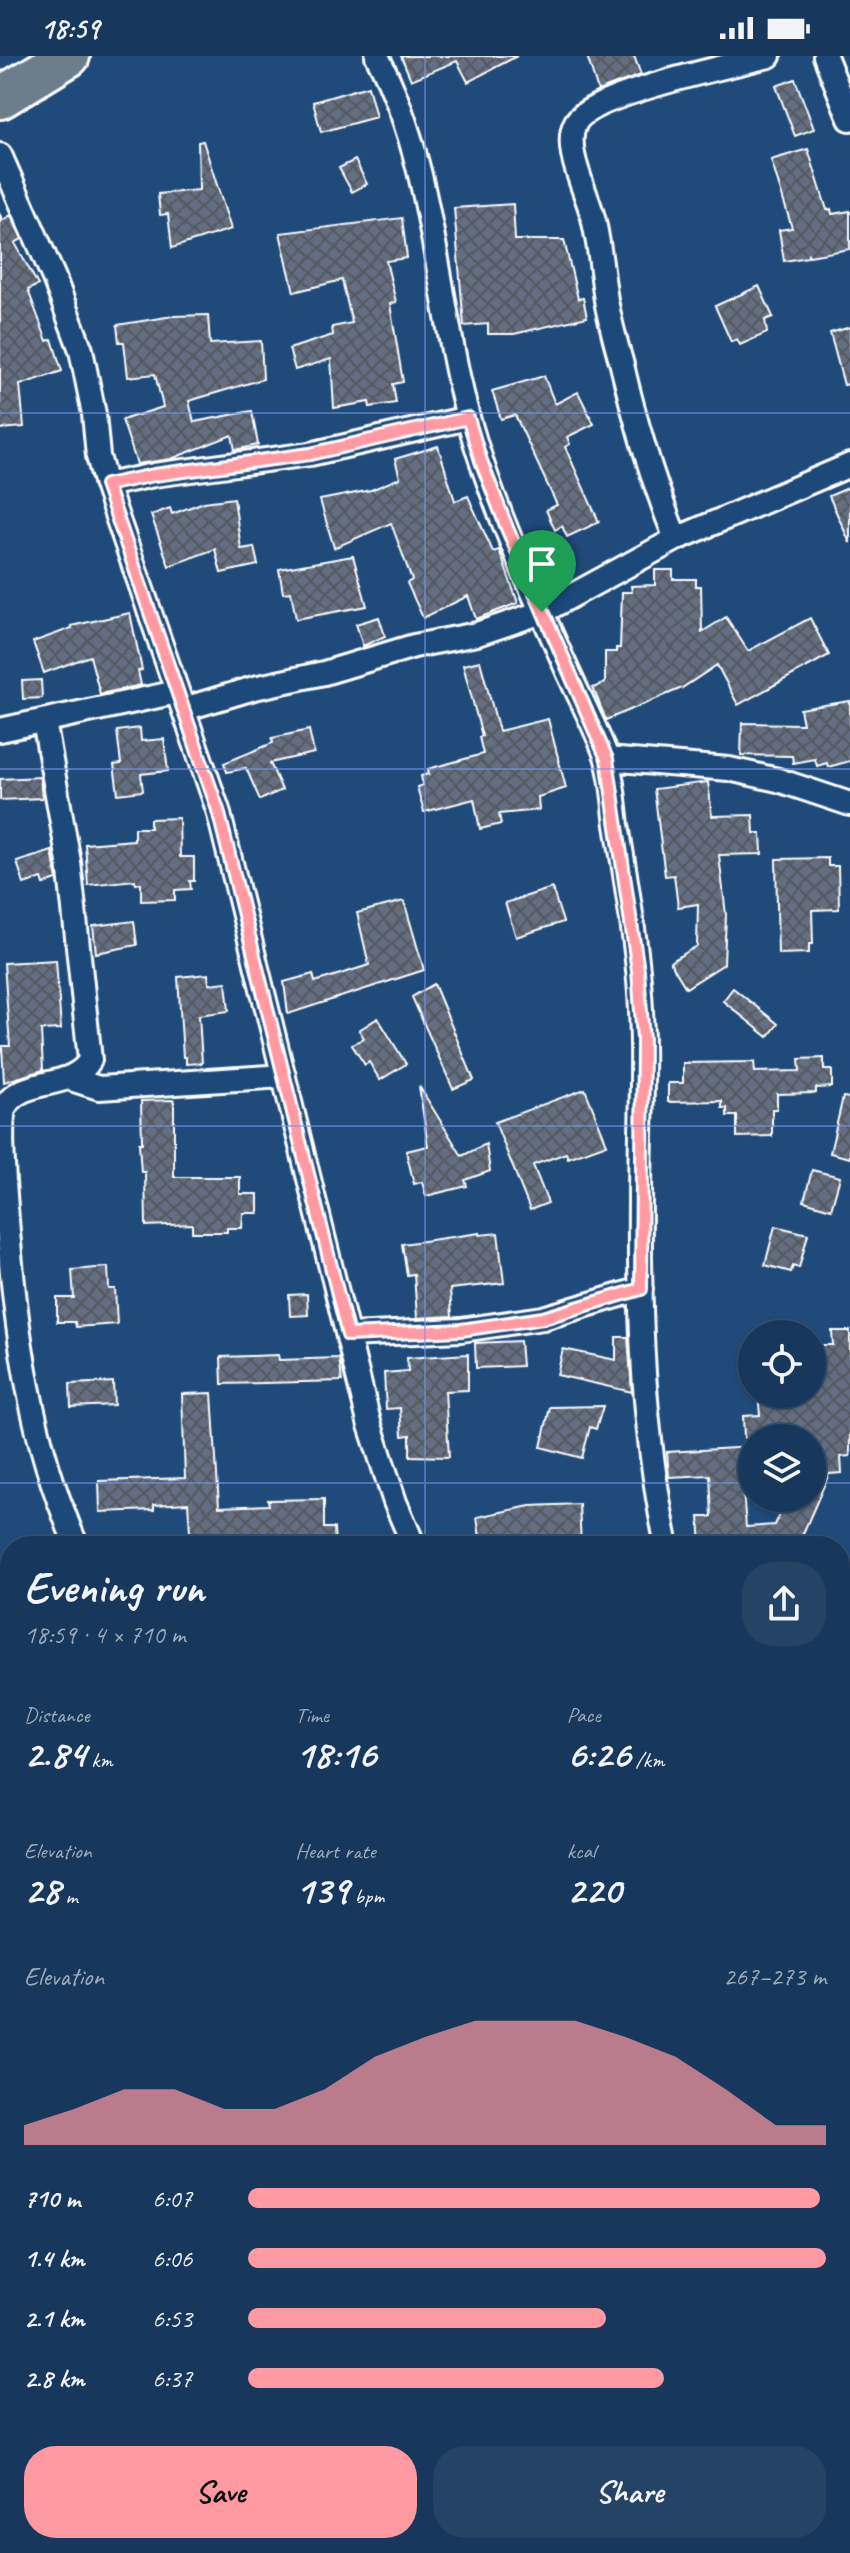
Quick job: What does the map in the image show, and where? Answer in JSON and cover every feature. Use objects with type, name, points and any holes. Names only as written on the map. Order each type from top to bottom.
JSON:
[{"type":"highway","points":[[0,98],[69,56]]},
{"type":"street","points":[[377,56],[401,109],[429,208],[443,298],[468,418],[481,461],[542,612],[607,759],[636,955],[643,1039],[641,1289],[653,1468],[665,1536]]},
{"type":"street","points":[[676,539],[653,482],[631,406],[606,302],[593,217],[572,145],[573,131],[577,120],[610,101],[644,88],[769,56]]},
{"type":"street","points":[[825,56],[850,119]]},
{"type":"street","points":[[0,155],[54,278],[81,350],[94,414],[98,456],[106,485],[218,810],[378,1449],[410,1536]]},
{"type":"street","points":[[106,485],[154,475],[310,454],[468,418]]},
{"type":"street","points":[[0,730],[254,688],[324,673],[414,646],[477,634],[542,612],[676,539],[850,465]]},
{"type":"street","points":[[44,721],[69,862],[90,1044],[90,1060],[74,1080],[99,1088],[284,1076]]},
{"type":"street","points":[[607,759],[729,769],[778,780],[850,804]]},
{"type":"street","points":[[73,1536],[49,1471],[29,1394],[8,1225],[1,1113],[8,1100],[21,1091],[79,1074]]},
{"type":"street","points":[[348,1335],[461,1330],[543,1318],[641,1289]]},
{"type":"building","points":[[401,56],[517,56],[468,82],[457,61],[411,80]]},
{"type":"building","points":[[587,56],[634,56],[641,75],[598,91]]},
{"type":"building","points":[[795,79],[814,129],[795,136],[776,86]]},
{"type":"building","points":[[368,86],[376,117],[321,132],[313,102]]},
{"type":"building","points":[[203,141],[231,229],[172,248],[168,214],[160,215],[158,194],[199,190],[198,142]]},
{"type":"building","points":[[808,149],[827,210],[831,209],[832,214],[850,211],[850,249],[808,254],[808,257],[784,261],[779,230],[792,228],[771,160]]},
{"type":"building","points":[[355,160],[367,184],[352,192],[339,168]]},
{"type":"building","points":[[513,204],[515,240],[564,240],[578,299],[583,298],[587,317],[514,334],[488,334],[488,324],[464,326],[454,208]]},
{"type":"building","points":[[0,215],[3,220],[11,215],[22,239],[15,243],[38,285],[28,290],[47,341],[52,339],[62,371],[20,385],[24,427],[0,429]]},
{"type":"building","points":[[402,218],[407,258],[386,261],[396,302],[390,304],[403,382],[393,384],[396,403],[370,407],[369,402],[334,408],[331,359],[295,370],[289,349],[333,335],[332,327],[352,323],[342,280],[294,292],[280,233]]},
{"type":"building","points":[[759,286],[773,317],[765,320],[767,333],[740,345],[737,339],[731,342],[715,306]]},
{"type":"building","points":[[208,315],[210,344],[261,341],[263,379],[189,401],[194,422],[252,411],[258,445],[235,450],[232,435],[171,459],[137,464],[122,420],[163,407],[155,374],[128,377],[124,342],[119,342],[117,325],[173,316]]},
{"type":"building","points":[[850,327],[850,384],[844,385],[830,333]]},
{"type":"building","points":[[544,376],[555,404],[578,392],[594,424],[567,437],[570,444],[565,447],[599,522],[567,537],[562,526],[555,530],[546,510],[557,505],[515,415],[501,419],[492,391]]},
{"type":"building","points":[[438,446],[455,501],[468,496],[493,552],[499,550],[518,603],[476,619],[468,596],[423,618],[407,583],[412,580],[391,523],[334,548],[320,500],[371,490],[400,478],[395,459]]},
{"type":"building","points":[[850,487],[850,543],[829,496]]},
{"type":"building","points":[[234,498],[241,549],[254,547],[258,565],[221,573],[215,549],[169,566],[151,515],[170,508],[172,514],[204,502]]},
{"type":"building","points":[[353,556],[367,606],[296,619],[291,592],[283,593],[279,569]]},
{"type":"building","points":[[655,570],[673,570],[673,579],[696,579],[696,586],[701,586],[702,632],[726,617],[748,651],[810,618],[829,655],[738,705],[717,665],[682,688],[606,720],[593,688],[605,683],[605,652],[616,652],[616,648],[620,648],[622,592],[632,592],[631,586],[655,585]]},
{"type":"building","points":[[130,613],[142,670],[138,671],[141,685],[100,694],[90,656],[44,673],[33,642],[71,626]]},
{"type":"building","points":[[379,617],[385,636],[363,646],[356,624]]},
{"type":"building","points":[[480,661],[499,731],[548,719],[566,788],[538,797],[539,810],[499,814],[501,824],[480,829],[474,799],[424,812],[417,787],[423,785],[421,776],[429,774],[428,769],[483,754],[479,737],[482,736],[463,665]]},
{"type":"building","points":[[41,680],[42,698],[23,699],[22,681]]},
{"type":"building","points":[[850,701],[850,761],[828,767],[827,763],[817,766],[815,759],[793,763],[792,756],[741,755],[742,723],[803,724],[800,709]]},
{"type":"building","points":[[140,728],[141,741],[164,739],[168,771],[141,774],[143,791],[118,794],[114,765],[121,764],[117,731]]},
{"type":"building","points":[[309,730],[314,753],[270,763],[282,790],[260,800],[246,768],[227,772],[224,763],[273,743],[272,738]]},
{"type":"building","points":[[40,777],[42,798],[0,800],[0,779]]},
{"type":"building","points":[[708,782],[712,816],[753,815],[754,833],[761,833],[762,854],[719,855],[726,915],[724,964],[686,988],[670,962],[697,946],[698,904],[678,907],[674,875],[665,876],[654,789]]},
{"type":"building","points":[[179,818],[180,857],[194,857],[191,889],[175,890],[175,900],[141,901],[141,883],[136,884],[135,880],[88,885],[85,844],[134,840],[134,828],[150,828],[150,819]]},
{"type":"building","points":[[52,851],[57,880],[44,884],[42,878],[24,884],[17,862]]},
{"type":"building","points":[[828,858],[828,866],[838,866],[839,909],[812,910],[813,944],[809,944],[809,953],[778,954],[776,859]]},
{"type":"building","points":[[552,888],[563,922],[516,937],[505,903]]},
{"type":"building","points":[[404,901],[424,970],[288,1014],[284,982],[313,974],[315,982],[369,965],[357,913]]},
{"type":"building","points":[[134,921],[137,945],[96,953],[93,926]]},
{"type":"building","points":[[56,960],[61,1029],[41,1030],[43,1070],[4,1082],[2,1046],[10,1046],[4,963]]},
{"type":"building","points":[[208,974],[209,984],[226,982],[229,1011],[199,1015],[202,1063],[186,1064],[178,977]]},
{"type":"building","points":[[434,984],[474,1080],[453,1089],[412,997]]},
{"type":"building","points":[[733,988],[778,1024],[768,1037],[723,1001]]},
{"type":"building","points":[[378,1018],[406,1064],[380,1080],[369,1062],[365,1065],[352,1045],[364,1038],[359,1030]]},
{"type":"building","points":[[824,1058],[824,1070],[832,1070],[832,1087],[816,1088],[816,1093],[777,1094],[777,1109],[772,1109],[772,1136],[737,1137],[737,1116],[727,1116],[727,1108],[722,1108],[722,1101],[668,1102],[668,1083],[683,1083],[683,1063],[754,1062],[755,1072],[800,1071],[799,1059]]},
{"type":"building","points":[[419,1086],[462,1156],[486,1144],[490,1171],[465,1180],[467,1186],[426,1196],[422,1182],[414,1184],[406,1151],[428,1146]]},
{"type":"building","points":[[585,1089],[607,1144],[568,1158],[566,1153],[533,1165],[548,1203],[530,1210],[495,1122]]},
{"type":"building","points":[[843,1097],[850,1098],[850,1158],[830,1153]]},
{"type":"building","points":[[174,1100],[174,1177],[240,1177],[240,1194],[258,1194],[258,1213],[243,1213],[242,1228],[227,1228],[227,1232],[192,1232],[192,1224],[146,1226],[145,1172],[141,1172],[139,1143],[142,1143],[141,1101]]},
{"type":"building","points":[[812,1170],[840,1177],[831,1209],[804,1201]]},
{"type":"building","points":[[775,1226],[808,1234],[799,1268],[793,1266],[791,1272],[765,1265]]},
{"type":"building","points":[[498,1233],[504,1283],[450,1289],[452,1316],[417,1318],[414,1274],[407,1275],[402,1244]]},
{"type":"building","points":[[108,1267],[109,1289],[115,1289],[117,1324],[76,1327],[75,1322],[57,1322],[57,1298],[74,1298],[72,1270]]},
{"type":"building","points":[[307,1294],[308,1315],[290,1316],[289,1295]]},
{"type":"building","points":[[832,1331],[850,1331],[850,1456],[841,1457],[842,1473],[829,1474],[826,1481],[826,1424],[743,1424],[743,1416],[760,1415],[759,1408],[826,1408],[826,1345],[833,1345]]},
{"type":"building","points":[[616,1337],[628,1337],[632,1392],[557,1375],[563,1349],[616,1360]]},
{"type":"building","points":[[520,1341],[522,1366],[476,1368],[475,1343]]},
{"type":"building","points":[[468,1354],[468,1390],[445,1391],[449,1457],[410,1456],[410,1435],[402,1436],[400,1408],[386,1409],[384,1373],[408,1371],[407,1358]]},
{"type":"building","points":[[278,1355],[279,1360],[339,1358],[342,1381],[222,1384],[221,1357]]},
{"type":"building","points":[[113,1382],[114,1405],[71,1407],[70,1384]]},
{"type":"building","points":[[212,1393],[219,1507],[269,1505],[268,1500],[324,1499],[324,1528],[334,1528],[334,1536],[190,1536],[188,1503],[154,1505],[154,1510],[100,1512],[99,1481],[185,1478],[182,1394]]},
{"type":"building","points":[[603,1406],[596,1429],[590,1427],[582,1458],[541,1447],[550,1407]]},
{"type":"building","points":[[738,1448],[738,1512],[745,1512],[746,1527],[775,1525],[781,1512],[812,1512],[802,1536],[700,1536],[699,1517],[712,1517],[710,1475],[669,1477],[667,1452]]},
{"type":"building","points":[[579,1504],[581,1536],[480,1536],[477,1517],[530,1506]]},
{"type":"route","points":[[468,418],[481,461],[542,612],[607,759],[628,893],[638,971],[644,1062],[641,1289],[543,1318],[461,1330],[348,1335],[218,810],[106,485],[154,475],[310,454],[468,418]]}]
